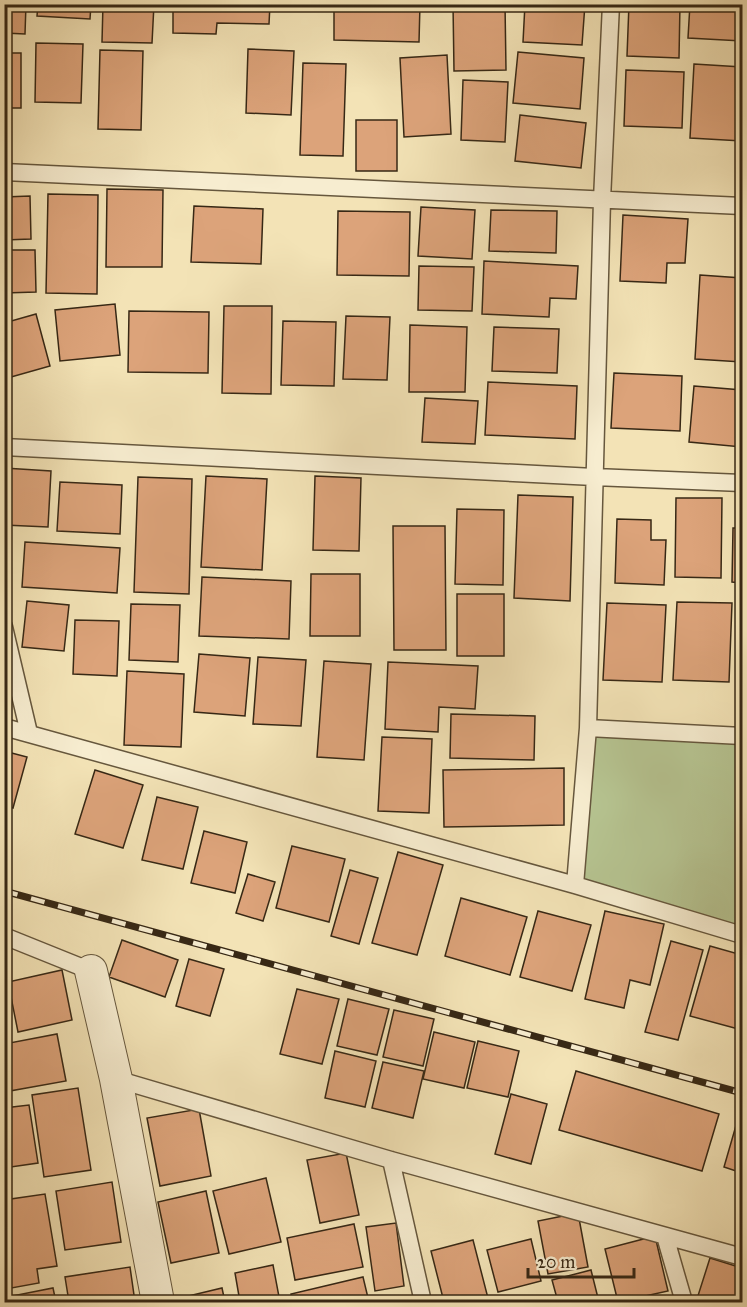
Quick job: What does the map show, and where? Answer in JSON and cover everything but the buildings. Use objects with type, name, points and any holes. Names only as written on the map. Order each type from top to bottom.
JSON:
[{"type":"street","points":[[91,971],[116,1078],[158,1302]]},
{"type":"lane","points":[[575,885],[588,728],[602,200],[611,4]]},
{"type":"lane","points":[[4,172],[742,206]]},
{"type":"lane","points":[[4,447],[742,483]]},
{"type":"lane","points":[[4,627],[28,734]]},
{"type":"lane","points":[[4,727],[575,885],[742,935]]},
{"type":"lane","points":[[588,728],[742,736]]},
{"type":"lane","points":[[4,936],[91,971]]},
{"type":"lane","points":[[116,1078],[392,1160],[742,1257]]},
{"type":"lane","points":[[392,1160],[423,1302]]},
{"type":"lane","points":[[665,1236],[684,1302]]},
{"type":"green space","points":[[588,728],[742,736],[742,935],[575,885]]},
{"type":"railway","points":[[4,891],[742,1093]]}]
